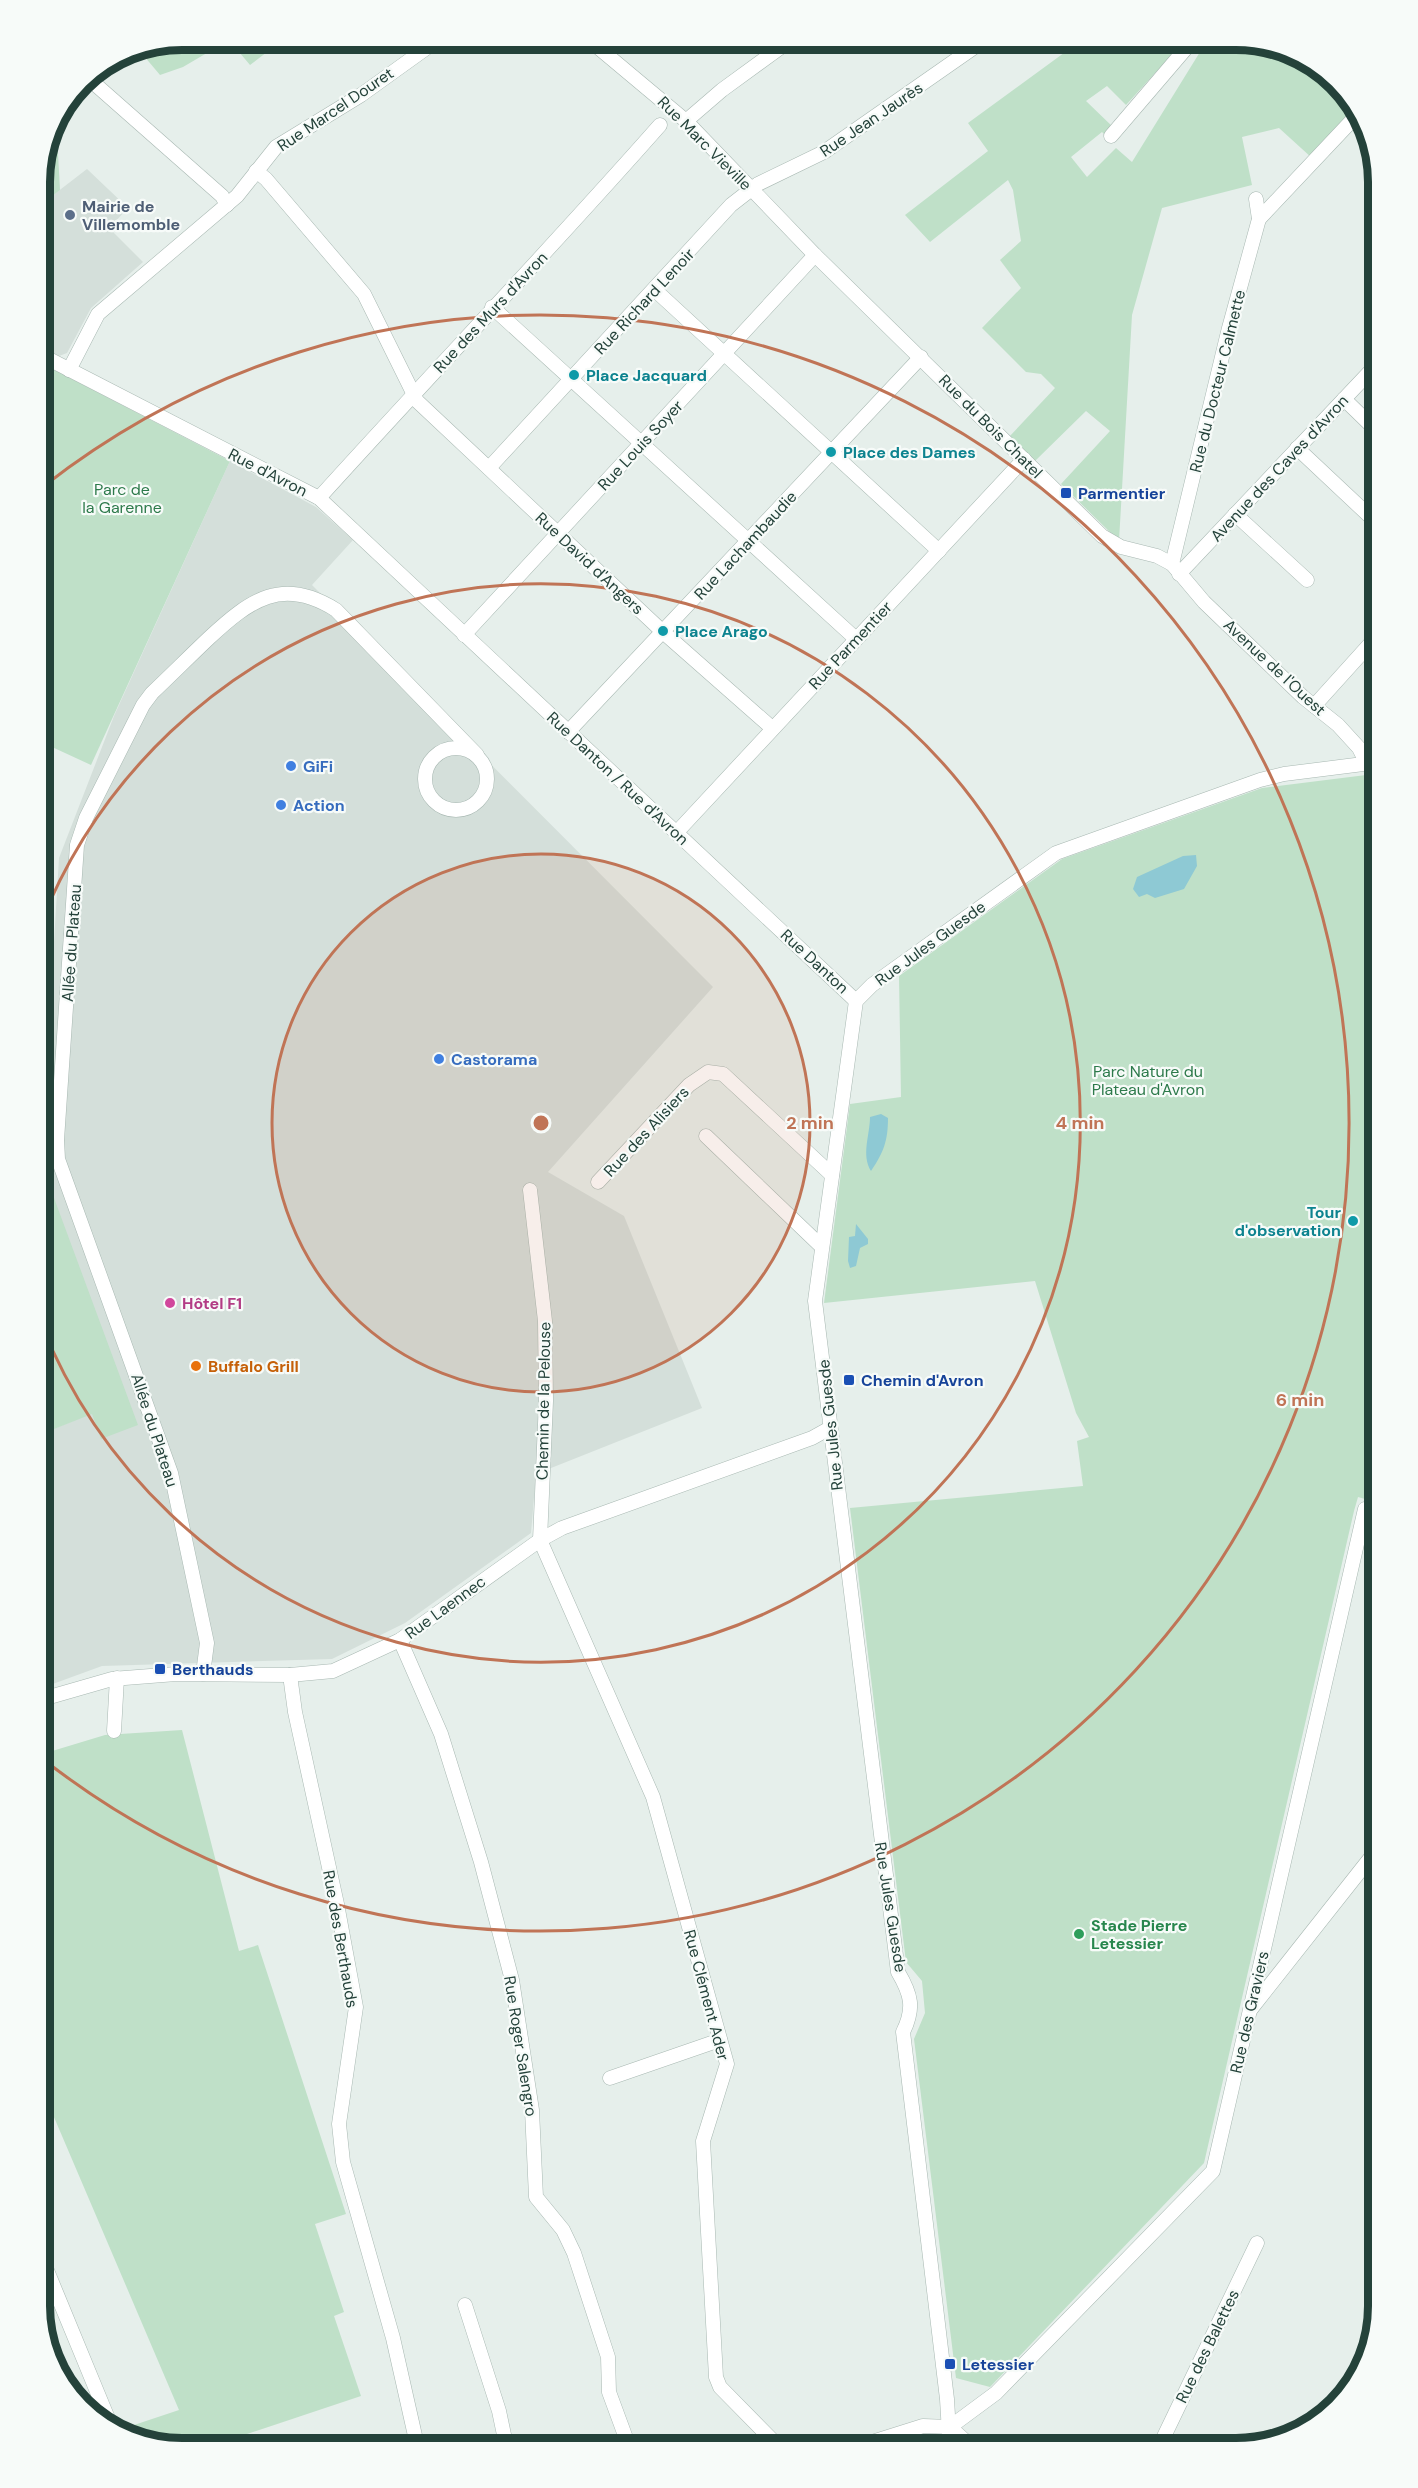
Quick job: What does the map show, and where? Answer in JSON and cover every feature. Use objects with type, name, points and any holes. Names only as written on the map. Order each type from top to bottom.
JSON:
[{"type":"street","name":"Rue Marcel Douret","points":[[69,370],[98,314],[227,205],[245,187],[276,147],[361,95],[424,50]]},
{"type":"street","name":"Rue Marc Vieville","points":[[601,50],[686,122],[815,255]]},
{"type":"street","points":[[686,122],[722,90],[777,50]]},
{"type":"street","name":"Rue Jean Jaurès","points":[[751,188],[824,152],[970,50]]},
{"type":"street","points":[[1111,136],[1185,50]]},
{"type":"street","points":[[93,83],[222,196],[227,205]]},
{"type":"street","points":[[1259,219],[1353,119]]},
{"type":"street","name":"Rue des Murs d'Avron","points":[[319,498],[492,307],[578,218],[660,125]]},
{"type":"street","name":"Rue David d'Angers","points":[[256,171],[266,179],[364,294],[417,401],[663,632],[772,728]]},
{"type":"street","name":"Rue Richard Lenoir","points":[[489,468],[731,205],[751,188]]},
{"type":"street","name":"Rue du Docteur Calmette","points":[[1176,569],[1229,328],[1259,219],[1256,199]]},
{"type":"street","name":"Rue Louis Soyer","points":[[464,635],[815,255]]},
{"type":"street","name":"Rue du Bois Chatel","points":[[815,255],[1102,536],[1121,547],[1157,555],[1176,569]]},
{"type":"street","points":[[655,290],[939,551]]},
{"type":"street","points":[[492,307],[856,639]]},
{"type":"street","name":"Rue Lachambaudie","points":[[568,732],[921,357]]},
{"type":"street","name":"Rue d'Avron","points":[[50,360],[319,498],[464,635]]},
{"type":"street","name":"Avenue des Caves d'Avron","points":[[1176,569],[1235,514],[1369,373]]},
{"type":"street","points":[[1344,399],[1369,423]]},
{"type":"street","points":[[1298,448],[1369,515]]},
{"type":"street","name":"Rue Parmentier","points":[[677,832],[1024,459]]},
{"type":"street","points":[[1235,514],[1307,580]]},
{"type":"street","name":"Avenue de l'Ouest","points":[[1176,569],[1204,602],[1314,706],[1338,725],[1369,759]]},
{"type":"street","name":"Allée du Plateau","points":[[203,1674],[207,1643],[171,1473],[58,1160],[57,1140],[80,831],[143,705],[152,693],[237,612],[269,595],[285,593],[308,596],[336,609],[477,755]]},
{"type":"street","name":"Rue Danton / Rue d'Avron","points":[[464,635],[773,921]]},
{"type":"street","points":[[1314,706],[1369,645]]},
{"type":"street","points":[[439,752],[458,748],[477,755],[487,774],[483,795],[467,808],[456,810],[437,805],[426,786],[427,767],[444,744],[446,732],[442,721]]},
{"type":"street","name":"Rue Jules Guesde","points":[[950,2438],[903,2032],[910,2018],[912,2000],[898,1972],[815,1301],[856,1001],[872,985],[1056,853],[1260,780],[1284,774],[1369,763]]},
{"type":"street","name":"Rue Danton","points":[[773,921],[856,1001]]},
{"type":"street","name":"Rue des Alisiers","points":[[598,1182],[688,1085],[708,1072],[723,1074],[831,1175]]},
{"type":"street","points":[[706,1136],[822,1247]]},
{"type":"street","name":"Chemin de la Pelouse","points":[[530,1190],[545,1321],[546,1401],[540,1540]]},
{"type":"street","name":"Rue Laennec","points":[[50,1697],[117,1678],[203,1674],[290,1675],[333,1671],[400,1640],[540,1540],[562,1528],[812,1438],[830,1428]]},
{"type":"street","name":"Rue des Graviers","points":[[950,2427],[996,2393],[1213,2171],[1365,1509],[1369,1510]]},
{"type":"street","name":"Rue Clément Ader","points":[[540,1540],[653,1797],[727,2064],[703,2141],[716,2378],[720,2387],[770,2438]]},
{"type":"street","name":"Rue Roger Salengro","points":[[400,1640],[441,1734],[481,1862],[512,1980],[532,2110],[536,2197],[563,2230],[574,2253],[608,2358],[609,2392],[626,2438]]},
{"type":"street","name":"Rue des Berthauds","points":[[290,1675],[295,1712],[337,1904],[356,2007],[339,2124],[343,2162],[393,2338],[416,2438]]},
{"type":"street","points":[[114,1731],[117,1678]]},
{"type":"street","points":[[1250,2010],[1281,1974],[1369,1860]]},
{"type":"street","points":[[610,2078],[720,2040]]},
{"type":"street","name":"Rue des Balettes","points":[[1163,2438],[1257,2243]]},
{"type":"street","points":[[50,2278],[107,2415]]},
{"type":"street","points":[[465,2305],[499,2411],[505,2438]]},
{"type":"street","points":[[884,2438],[923,2426],[950,2427],[962,2438]]},
{"type":"shaded area","points":[[87,169],[128,208],[109,228],[143,262],[91,308],[67,353],[59,356],[50,352],[50,198]]},
{"type":"shaded area","points":[[230,461],[316,507],[353,540],[312,585],[713,987],[548,1172],[624,1216],[702,1408],[536,1474],[531,1533],[405,1623],[332,1659],[102,1666],[50,1685],[50,1430],[92,1413],[50,1389],[50,1009],[59,858],[114,716]]},
{"type":"green space","points":[[173,50],[212,50],[183,67],[160,75],[144,56]]},
{"type":"green space","points":[[237,50],[266,50],[267,52],[250,65]]},
{"type":"green space","points":[[1068,50],[1176,50],[1126,105],[1107,86],[1086,101],[1114,128],[1107,137],[1102,132],[1071,157],[1087,177],[1116,148],[1132,162],[1201,50],[1262,52],[1295,63],[1324,82],[1336,94],[1350,115],[1312,158],[1279,128],[1242,137],[1252,185],[1162,208],[1132,315],[1119,541],[1061,484],[1110,431],[1086,411],[1035,461],[1009,437],[1055,388],[1041,374],[1026,372],[982,328],[1021,288],[1000,260],[1021,241],[1013,190],[1008,180],[930,242],[905,215],[988,151],[968,123]]},
{"type":"green space","points":[[57,138],[60,190],[50,198],[51,164]]},
{"type":"green space","name":"Parc de la Garenne","points":[[50,368],[230,461],[91,765],[50,746]]},
{"type":"green space","name":"Parc Nature du Plateau d'Avron","points":[[1369,775],[1369,1500],[1358,1497],[1354,1511],[1204,2163],[990,2387],[956,2378],[914,2039],[925,2013],[922,1981],[906,1962],[850,1508],[1083,1486],[1077,1441],[1089,1437],[1076,1413],[1035,1281],[824,1303],[850,1104],[901,1097],[899,976],[1062,859],[1262,788]]},
{"type":"green space","points":[[50,1187],[138,1425],[101,1439],[92,1414],[50,1431]]},
{"type":"green space","points":[[182,1730],[239,1951],[258,1945],[346,2214],[315,2224],[344,2312],[334,2316],[361,2396],[235,2438],[173,2438],[139,2432],[128,2427],[179,2410],[50,2108],[50,1752],[105,1735]]},
{"type":"water","points":[[1196,855],[1197,866],[1184,889],[1155,898],[1147,894],[1139,897],[1133,889],[1137,877],[1183,856]]},
{"type":"water","points":[[881,1114],[888,1118],[886,1139],[882,1152],[871,1171],[866,1152],[870,1117]]},
{"type":"water","points":[[856,1224],[868,1239],[868,1244],[860,1248],[856,1266],[850,1268],[849,1237],[855,1236]]},
{"type":"place","name":"Mairie de Villemomble","points":[[70,215]]},
{"type":"place","name":"Place Jacquard","points":[[574,375]]},
{"type":"place","name":"Place des Dames","points":[[831,452]]},
{"type":"place","name":"Parmentier","points":[[1066,493]]},
{"type":"place","name":"Place Arago","points":[[663,631]]},
{"type":"place","name":"GiFi","points":[[291,766]]},
{"type":"place","name":"Action","points":[[281,805]]},
{"type":"place","name":"Castorama","points":[[439,1059]]},
{"type":"place","name":"Tour d'observation","points":[[1353,1221]]},
{"type":"place","name":"Hôtel F1","points":[[170,1303]]},
{"type":"place","name":"Buffalo Grill","points":[[196,1366]]},
{"type":"place","name":"Chemin d'Avron","points":[[849,1380]]},
{"type":"place","name":"Berthauds","points":[[160,1669]]},
{"type":"place","name":"Stade Pierre Letessier","points":[[1079,1934]]},
{"type":"place","name":"Letessier","points":[[950,2364]]}]
